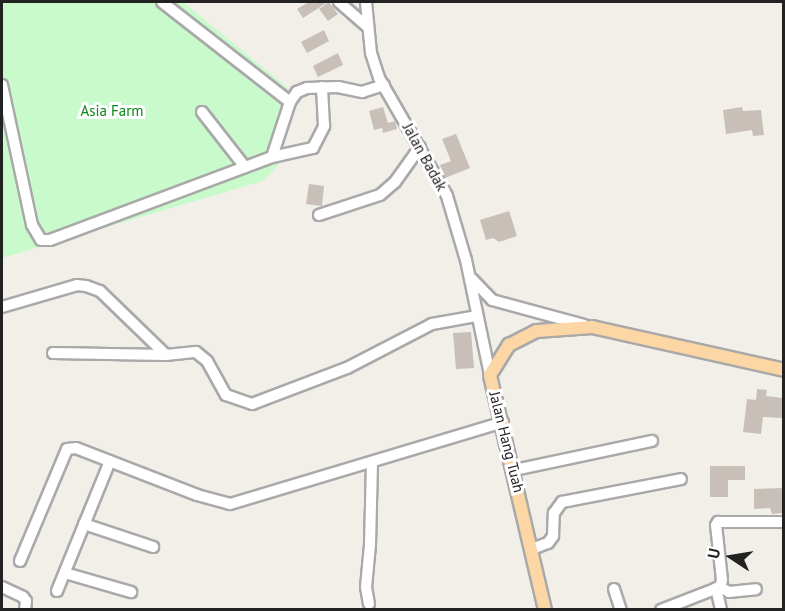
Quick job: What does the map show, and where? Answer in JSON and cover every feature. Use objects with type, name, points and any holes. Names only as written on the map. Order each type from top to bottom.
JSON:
[{"type":"main road","name":"Jalan Hang Tuah","points":[[545,609],[490,375],[509,345],[537,331],[592,327],[783,370]]},
{"type":"street","points":[[162,2],[290,102]]},
{"type":"street","points":[[339,2],[368,27]]},
{"type":"street","name":"Jalan Badak","points":[[366,2],[371,53],[384,85],[447,196],[470,276],[490,375]]},
{"type":"street","points":[[272,157],[290,102],[297,92],[322,87],[338,87],[362,92],[384,85]]},
{"type":"street","points":[[2,86],[32,225],[42,240],[50,240],[272,157],[313,148],[324,126],[322,87]]},
{"type":"street","points":[[202,112],[245,167]]},
{"type":"street","points":[[318,215],[380,195],[394,182],[420,147]]},
{"type":"street","points":[[470,276],[492,300],[592,327]]},
{"type":"street","points":[[2,307],[77,285],[86,286],[100,291],[166,355]]},
{"type":"street","points":[[53,353],[166,355],[196,352],[207,361],[226,395],[252,404],[347,369],[432,324],[477,316]]},
{"type":"street","points":[[20,561],[67,449],[76,448],[197,495],[230,504],[502,422]]},
{"type":"street","points":[[514,470],[652,441]]},
{"type":"street","points":[[57,591],[110,461]]},
{"type":"street","points":[[369,604],[366,587],[370,545],[372,462]]},
{"type":"street","points":[[532,549],[548,543],[553,536],[554,513],[562,502],[681,479]]},
{"type":"street","points":[[721,609],[718,587],[722,580],[716,525],[718,522],[783,522]]},
{"type":"street","points":[[84,524],[153,547]]},
{"type":"street","points":[[65,573],[131,592]]},
{"type":"street","points":[[2,587],[23,597],[26,601],[25,609]]},
{"type":"street","points":[[661,609],[718,587],[729,592],[756,589]]},
{"type":"street","points":[[614,589],[621,609]]},
{"type":"green space","name":"Asia Farm","points":[[2,2],[183,2],[289,89],[279,164],[263,181],[2,258]]},
{"type":"building","points":[[309,2],[328,2],[303,18],[297,9]]},
{"type":"building","points":[[329,2],[338,14],[328,21],[319,9]]},
{"type":"building","points":[[324,30],[329,41],[307,53],[301,42]]},
{"type":"building","points":[[338,53],[343,65],[318,77],[313,66]]},
{"type":"building","points":[[383,107],[388,123],[395,121],[397,129],[383,133],[382,128],[374,130],[369,111]]},
{"type":"building","points":[[742,107],[743,111],[761,110],[764,135],[753,136],[752,130],[726,134],[723,110]]},
{"type":"building","points":[[456,134],[470,168],[445,178],[440,165],[451,161],[442,139]]},
{"type":"building","points":[[309,184],[324,186],[322,206],[306,204]]},
{"type":"building","points":[[509,211],[517,236],[499,242],[493,238],[486,240],[480,220]]},
{"type":"building","points":[[471,332],[474,368],[456,369],[453,333]]},
{"type":"building","points":[[757,389],[767,390],[766,396],[783,398],[782,418],[763,417],[761,434],[743,432],[747,399],[756,400]]},
{"type":"building","points":[[710,466],[745,466],[745,480],[728,480],[728,497],[710,497]]},
{"type":"building","points":[[783,488],[783,513],[772,514],[770,508],[754,509],[754,489]]}]
